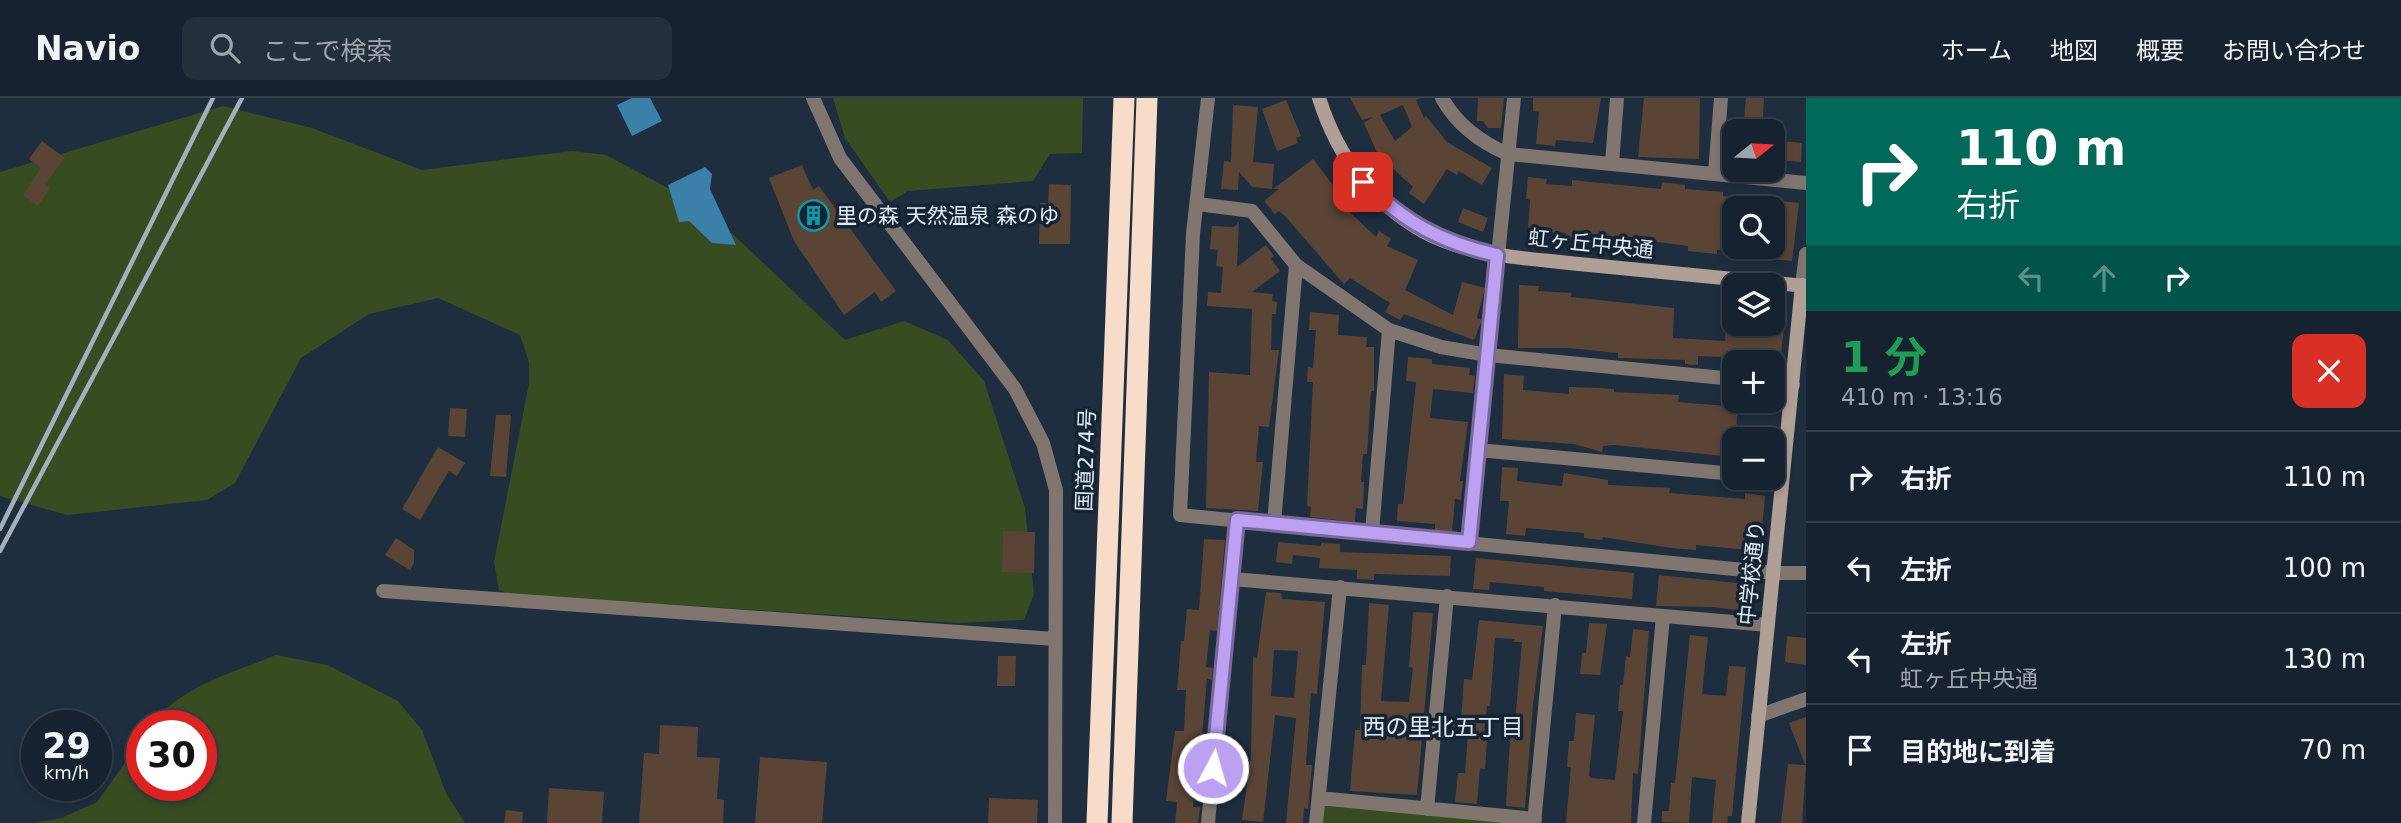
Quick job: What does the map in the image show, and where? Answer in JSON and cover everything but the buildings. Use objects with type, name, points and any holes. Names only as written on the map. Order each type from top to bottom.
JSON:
[{"type":"highway","name":"国道274号","points":[[1097,823],[1124,98]]},
{"type":"highway","points":[[1122,823],[1147,98]]},
{"type":"street","points":[[813,98],[840,158],[1016,389],[1043,443],[1056,490],[1055,823]]},
{"type":"street","points":[[1208,98],[1193,234],[1180,515],[1775,573],[1806,573]]},
{"type":"street","name":"虹ヶ丘中央通","points":[[1319,98],[1341,154],[1363,182],[1394,212],[1425,233],[1497,255],[1804,286]]},
{"type":"street","points":[[1442,98],[1465,127],[1484,144],[1508,154],[1806,183]]},
{"type":"street","points":[[1469,542],[1514,98]]},
{"type":"street","points":[[1612,163],[1617,98]]},
{"type":"street","points":[[1715,173],[1721,98]]},
{"type":"street","points":[[1198,204],[1252,211],[1296,265],[1364,316],[1389,330],[1441,347],[1488,355],[1722,378]]},
{"type":"street","points":[[1804,286],[1806,254]]},
{"type":"street","points":[[1273,523],[1296,265]]},
{"type":"street","name":"中学校通り","points":[[1785,435],[1804,286]]},
{"type":"street","points":[[1372,532],[1389,330]]},
{"type":"street","points":[[1785,384],[1793,385]]},
{"type":"street","points":[[1478,450],[1722,473]]},
{"type":"street","name":"中学校通り","points":[[1748,823],[1775,573],[1778,490]]},
{"type":"street","points":[[1208,823],[1237,520]]},
{"type":"street","points":[[1233,579],[1768,625]]},
{"type":"street","points":[[1316,823],[1340,587]]},
{"type":"street","points":[[383,591],[1055,639]]},
{"type":"street","points":[[1427,808],[1447,596]]},
{"type":"street","points":[[1319,798],[1535,821],[1555,605]]},
{"type":"street","points":[[1644,823],[1662,616]]},
{"type":"street","points":[[1758,716],[1806,699]]},
{"type":"green space","points":[[833,98],[1083,98],[1082,153],[1050,154],[1033,181],[908,191],[890,202],[845,138]]},
{"type":"green space","points":[[223,106],[312,128],[422,170],[572,151],[606,155],[705,208],[845,340],[904,321],[948,340],[984,381],[1025,508],[1034,594],[1024,620],[958,623],[663,604],[533,602],[499,590],[494,562],[529,384],[529,362],[520,335],[438,298],[369,314],[301,358],[235,483],[207,500],[67,515],[0,496],[0,172]]},
{"type":"green space","points":[[276,655],[327,665],[398,701],[422,730],[446,793],[465,823],[34,823],[62,818],[98,801],[112,801],[112,781],[126,761],[126,801],[217,801],[217,710],[165,710],[192,691]]},
{"type":"green space","points":[[1319,798],[1534,823],[1316,823]]},
{"type":"water","points":[[632,98],[650,98],[662,121],[632,136],[617,105]]},
{"type":"water","points":[[705,167],[712,174],[710,189],[736,245],[712,243],[689,221],[679,222],[668,185]]},
{"type":"railway","points":[[0,529],[213,98]]},
{"type":"railway","points":[[0,551],[242,98]]},
{"type":"place","name":"里の森 天然温泉 森のゆ","points":[[813,216]]},
{"type":"district","name":"西の里北五丁目","points":[[1443,727]]},
{"type":"route","points":[[1213,768],[1237,520],[1469,542],[1497,255],[1472,250],[1425,233],[1394,212],[1363,182]]}]
